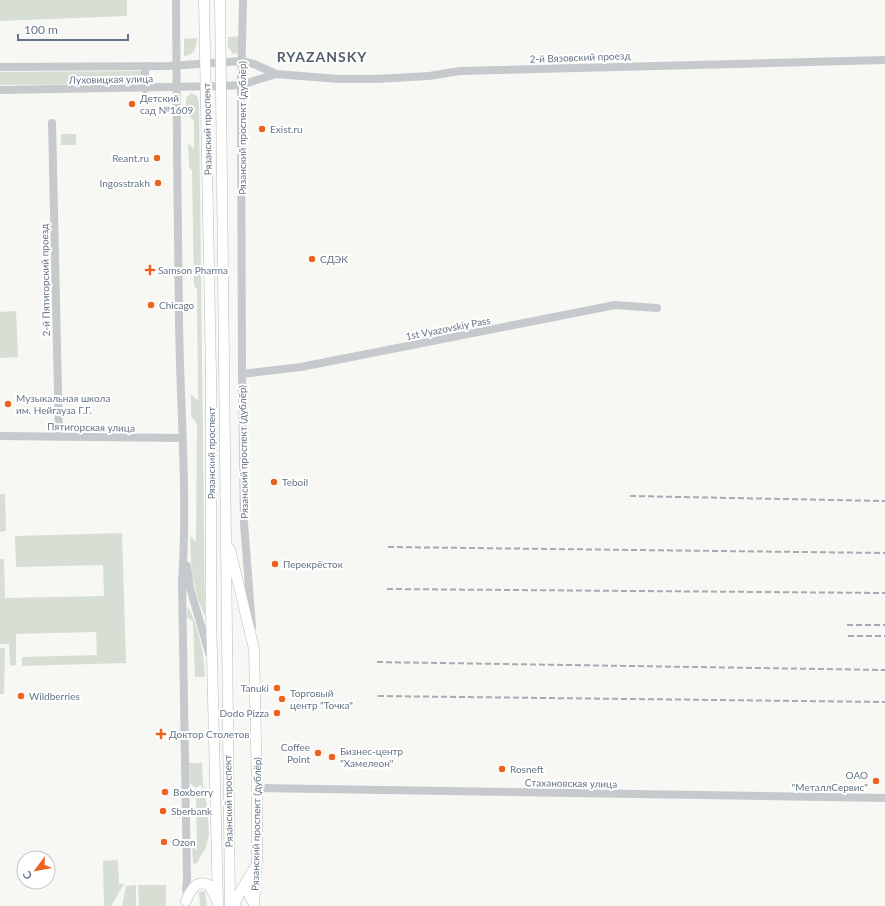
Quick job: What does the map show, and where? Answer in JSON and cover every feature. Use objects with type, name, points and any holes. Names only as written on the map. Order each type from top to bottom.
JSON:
[{"type":"main road","name":"Рязанский проспект","points":[[204,0],[212,668],[218,904]]},
{"type":"main road","name":"Рязанский проспект","points":[[220,0],[230,906]]},
{"type":"main road","points":[[226,530],[254,649]]},
{"type":"main road","name":"Рязанский проспект (дублёр)","points":[[254,649],[258,788],[257,859],[254,905]]},
{"type":"main road","points":[[234,906],[240,892],[254,869],[257,859]]},
{"type":"main road","points":[[186,904],[190,892],[196,885],[205,883],[212,888],[218,904]]},
{"type":"main road","points":[[186,890],[186,904]]},
{"type":"main road","points":[[240,892],[244,890],[247,891],[254,905]]},
{"type":"street","points":[[176,0],[179,322],[183,418],[184,551],[182,582],[186,890]]},
{"type":"street","name":"Рязанский проспект (дублёр)","points":[[243,0],[241,85],[244,523],[254,649]]},
{"type":"street","name":"2-й Вязовский проезд","points":[[221,63],[242,61],[276,74],[339,79],[376,79],[429,76],[460,71],[885,60]]},
{"type":"street","name":"Луховицкая улица","points":[[0,67],[176,66],[221,63]]},
{"type":"street","points":[[145,66],[145,89]]},
{"type":"street","name":"2-й Вязовский проезд","points":[[221,86],[241,85],[276,74]]},
{"type":"street","name":"Луховицкая улица","points":[[0,90],[145,89],[221,86]]},
{"type":"street","name":"2-й Пятигорский проезд","points":[[52,123],[59,437]]},
{"type":"street","name":"1st Vyazovskiy Pass","points":[[242,374],[301,367],[615,305],[657,308]]},
{"type":"street","name":"Пятигорская улица","points":[[0,436],[182,438]]},
{"type":"street","points":[[184,551],[190,588],[212,668]]},
{"type":"street","name":"Стахановская улица","points":[[258,788],[885,798]]},
{"type":"shaded area","points":[[0,0],[127,0],[127,16],[0,21]]},
{"type":"shaded area","points":[[239,36],[239,49],[237,53],[233,54],[228,47],[228,37]]},
{"type":"shaded area","points":[[197,38],[193,53],[184,56],[184,39]]},
{"type":"shaded area","points":[[141,71],[141,84],[0,85],[0,72]]},
{"type":"shaded area","points":[[191,93],[197,96],[199,103],[205,617],[197,596],[193,577],[190,536],[196,542],[197,424],[191,416],[191,394],[198,401],[197,290],[194,285],[192,171],[189,167],[188,143],[194,149],[194,121],[186,112],[186,98]]},
{"type":"shaded area","points":[[61,134],[76,134],[76,145],[61,145]]},
{"type":"shaded area","points":[[16,311],[18,357],[0,358],[0,312]]},
{"type":"shaded area","points":[[0,494],[5,494],[6,531],[0,532]]},
{"type":"shaded area","points":[[122,533],[126,663],[22,666],[22,657],[97,655],[96,632],[16,634],[16,665],[10,666],[9,644],[0,644],[0,559],[4,559],[5,598],[104,596],[103,565],[16,567],[15,536]]},
{"type":"shaded area","points":[[188,606],[200,641],[205,677],[195,677],[193,622],[187,617]]},
{"type":"shaded area","points":[[0,648],[5,648],[4,694],[0,694]]},
{"type":"shaded area","points":[[189,763],[202,763],[209,835],[206,847],[195,864],[193,863],[192,846],[197,850],[196,792],[203,788],[201,785],[195,788],[190,783]]},
{"type":"shaded area","points":[[117,860],[119,884],[124,884],[111,906],[104,906],[103,861]]},
{"type":"shaded area","points":[[136,885],[136,906],[122,906],[126,886]]},
{"type":"shaded area","points":[[138,885],[166,885],[166,906],[139,906]]},
{"type":"shaded area","points":[[205,891],[207,906],[200,906],[199,892]]},
{"type":"railway","points":[[630,496],[885,501]]},
{"type":"railway","points":[[388,547],[885,553]]},
{"type":"railway","points":[[387,589],[885,593]]},
{"type":"railway","points":[[847,625],[885,625]]},
{"type":"railway","points":[[848,636],[885,636]]},
{"type":"railway","points":[[377,662],[885,670]]},
{"type":"railway","points":[[378,696],[885,702]]},
{"type":"place","name":"Детский сад №1609","points":[[132,104]]},
{"type":"place","name":"Exist.ru","points":[[262,129]]},
{"type":"place","name":"Reant.ru","points":[[157,158]]},
{"type":"place","name":"Ingosstrakh","points":[[158,183]]},
{"type":"place","name":"СДЭК","points":[[312,259]]},
{"type":"place","name":"Samson Pharma","points":[[150,270]]},
{"type":"place","name":"Chicago","points":[[151,305]]},
{"type":"place","name":"Музыкальная школа им. Нейгауза Г.Г.","points":[[8,404]]},
{"type":"place","name":"Teboil","points":[[274,482]]},
{"type":"place","name":"Перекрёсток","points":[[275,564]]},
{"type":"place","name":"Tanuki","points":[[277,688]]},
{"type":"place","name":"Wildberries","points":[[21,696]]},
{"type":"place","name":"Торговый центр \"Точка\"","points":[[282,699]]},
{"type":"place","name":"Dodo Pizza","points":[[277,713]]},
{"type":"place","name":"Доктор Столетов","points":[[161,734]]},
{"type":"place","name":"Coffee Point","points":[[318,753]]},
{"type":"place","name":"Бизнес-центр \"Хамелеон\"","points":[[332,757]]},
{"type":"place","name":"Rosneft","points":[[502,769]]},
{"type":"place","name":"ОАО \"МеталлСервис\"","points":[[876,781]]},
{"type":"place","name":"Boxberry","points":[[165,792]]},
{"type":"place","name":"Sberbank","points":[[163,811]]},
{"type":"place","name":"Ozon","points":[[164,842]]},
{"type":"district","name":"RYAZANSKY","points":[[322,57]]}]
